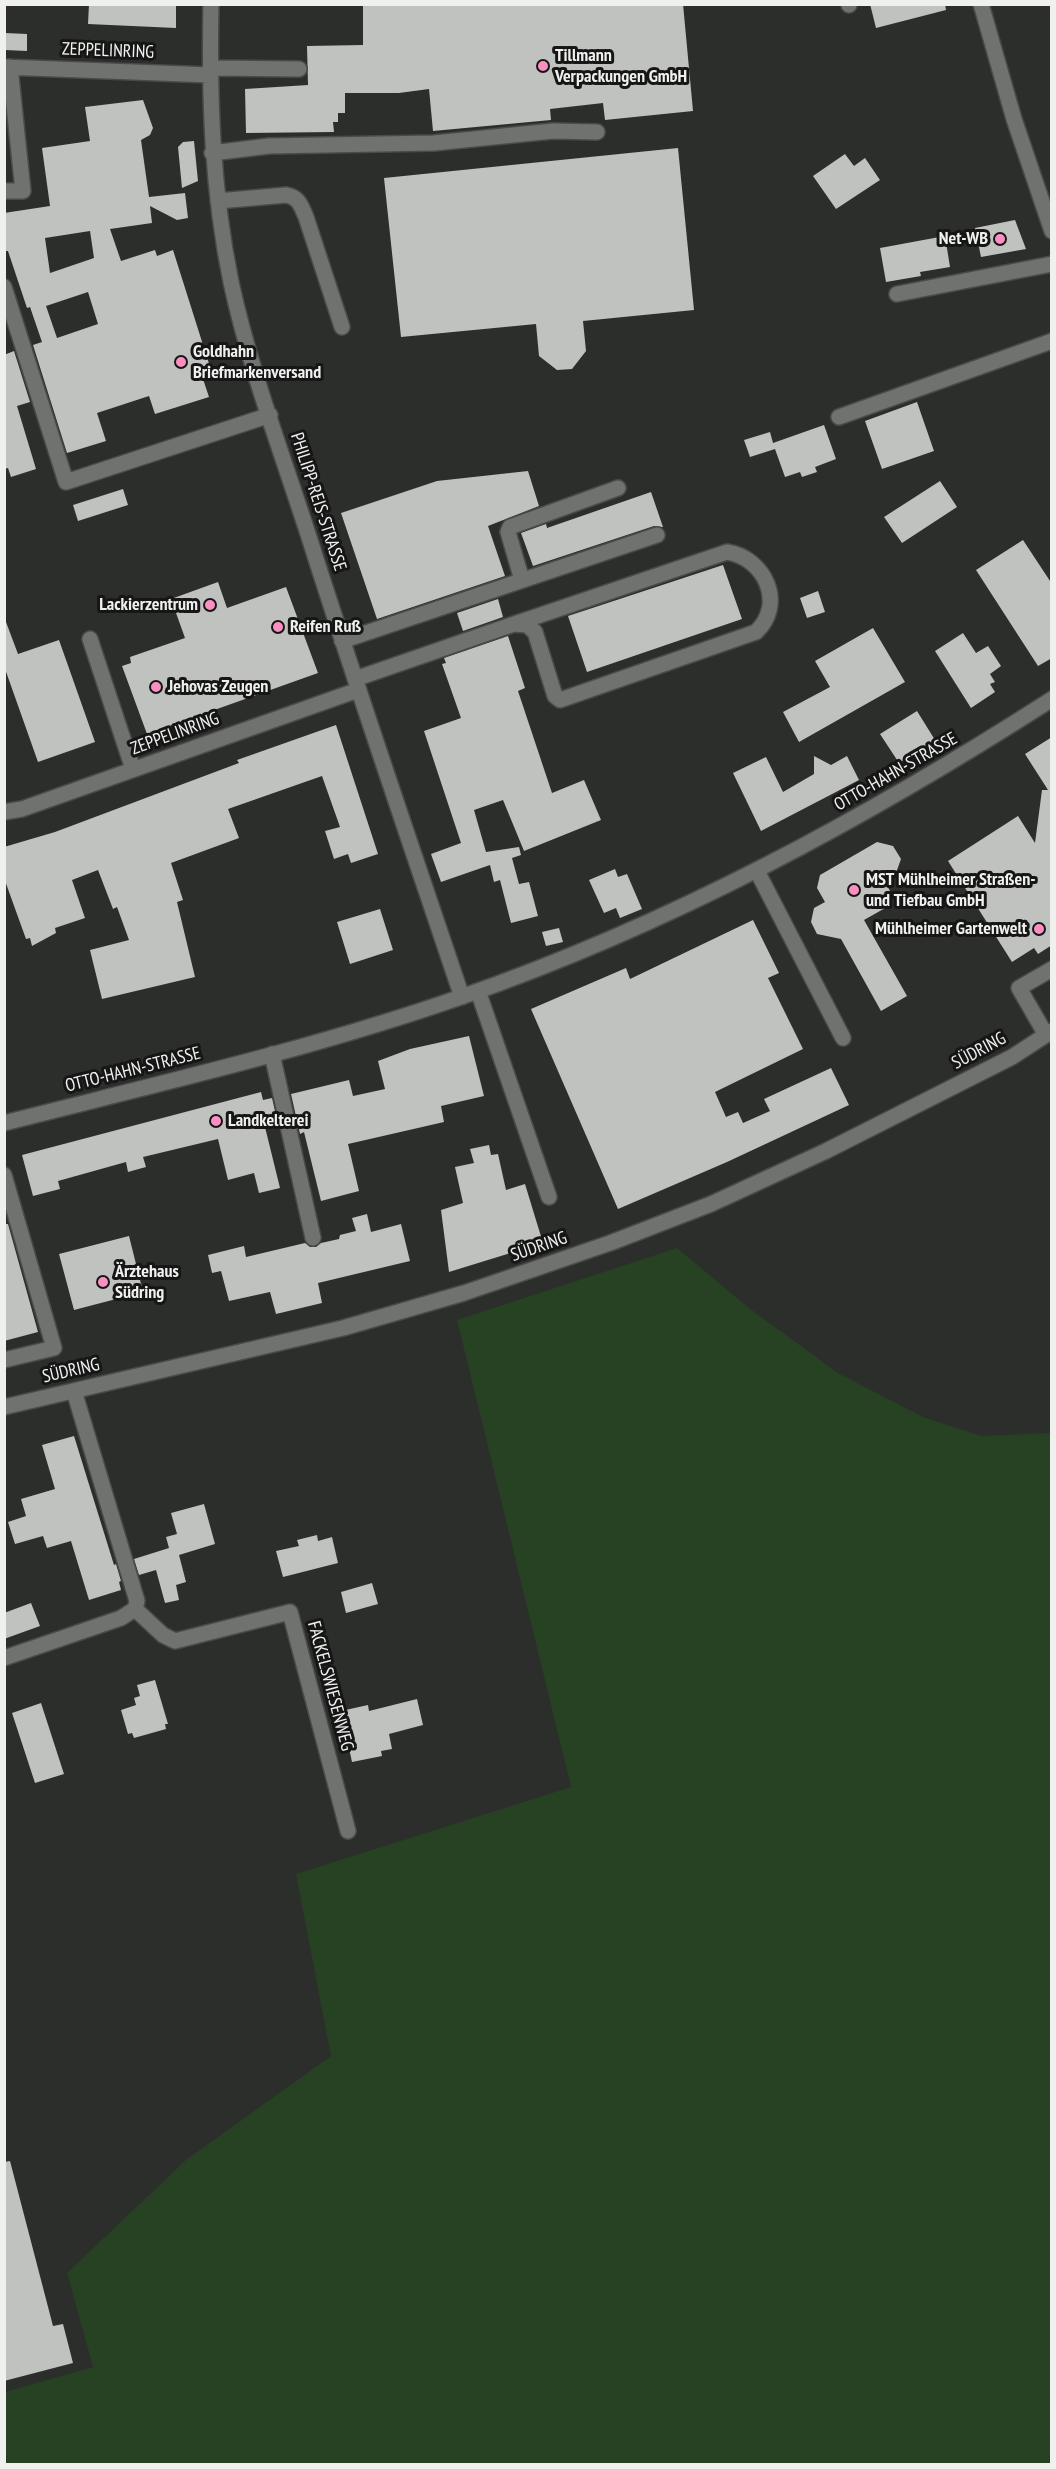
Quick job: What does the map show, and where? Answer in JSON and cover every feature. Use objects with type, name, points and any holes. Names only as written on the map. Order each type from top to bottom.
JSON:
[{"type":"street","name":"PHILIPP-REIS-STRASSE","points":[[211,4],[212,153],[236,303],[356,684],[462,997]]},
{"type":"street","points":[[981,4],[1011,109],[1052,231]]},
{"type":"street","name":"ZEPPELINRING","points":[[7,67],[210,71],[299,69]]},
{"type":"street","points":[[4,191],[23,190],[7,67]]},
{"type":"street","points":[[212,153],[269,146],[434,143],[554,131],[597,132]]},
{"type":"street","points":[[218,201],[286,195],[299,200],[342,327]]},
{"type":"street","points":[[897,294],[1052,264]]},
{"type":"street","points":[[4,287],[66,482],[270,415]]},
{"type":"street","points":[[839,417],[1052,341]]},
{"type":"street","points":[[522,580],[508,532],[510,527],[618,488]]},
{"type":"street","points":[[342,641],[657,535]]},
{"type":"street","name":"ZEPPELINRING","points":[[4,812],[22,809],[133,769],[514,624],[727,552],[739,554],[759,567],[770,596],[769,612],[765,624],[756,632],[560,700],[555,696],[535,632],[526,625],[514,624]]},
{"type":"street","points":[[90,639],[133,769]]},
{"type":"street","name":"OTTO-HAHN-STRASSE","points":[[4,1123],[328,1040],[478,991],[668,914],[757,871],[916,785],[1052,699]]},
{"type":"street","points":[[757,871],[843,1038]]},
{"type":"street","points":[[1049,1033],[1019,988],[1052,969]]},
{"type":"street","points":[[478,991],[549,1197]]},
{"type":"street","name":"SÜDRING","points":[[4,1407],[343,1328],[464,1293],[610,1243],[711,1204],[826,1151],[1012,1057],[1049,1033]]},
{"type":"street","points":[[272,1054],[313,1238]]},
{"type":"street","points":[[4,1175],[54,1348],[4,1360]]},
{"type":"street","points":[[4,1658],[121,1618],[135,1609],[136,1595],[74,1391]]},
{"type":"street","name":"FACKELSWIESENWEG","points":[[135,1609],[164,1635],[175,1641],[291,1612],[348,1831]]},
{"type":"green space","points":[[677,1248],[749,1308],[838,1373],[923,1417],[981,1436],[1051,1433],[1051,2464],[5,2464],[5,2392],[93,2367],[67,2273],[186,2160],[331,2056],[296,1874],[571,1787],[457,1320]]},
{"type":"building","points":[[89,4],[176,4],[176,28],[88,24]]},
{"type":"building","name":"Tillmann Verpackungen GmbH","points":[[363,4],[683,4],[693,111],[605,120],[603,103],[550,109],[551,120],[433,131],[429,89],[399,93],[345,93],[345,113],[338,113],[338,122],[333,122],[334,132],[246,133],[245,89],[308,85],[307,46],[363,45]]},
{"type":"building","points":[[870,4],[945,4],[946,10],[876,28]]},
{"type":"building","points":[[5,33],[27,34],[27,51],[5,50]]},
{"type":"building","points":[[143,100],[153,128],[150,135],[141,140],[149,197],[185,193],[188,218],[177,220],[150,206],[152,223],[110,229],[121,261],[155,250],[157,256],[173,250],[210,367],[200,370],[209,397],[155,414],[149,396],[97,413],[106,441],[67,453],[33,345],[42,342],[30,307],[27,308],[8,251],[4,251],[4,213],[50,206],[42,148],[90,141],[85,107]],"holes":[[[90,231],[94,258],[50,273],[45,238]],[[88,292],[98,324],[57,338],[46,306]]]},
{"type":"building","points":[[194,141],[198,181],[182,188],[178,147],[183,142]]},
{"type":"building","points":[[678,148],[694,310],[583,321],[586,351],[572,369],[557,370],[539,356],[536,324],[401,337],[384,178]]},
{"type":"building","points":[[845,154],[854,166],[865,158],[880,180],[836,209],[813,176]]},
{"type":"building","name":"Net-WB","points":[[1015,220],[1026,249],[981,257],[975,228]]},
{"type":"building","points":[[945,236],[950,267],[920,272],[921,276],[886,282],[880,248]]},
{"type":"building","points":[[14,351],[30,402],[17,406],[36,469],[11,477],[8,468],[4,469],[4,355]]},
{"type":"building","points":[[917,402],[934,451],[882,469],[865,421]]},
{"type":"building","points":[[824,425],[836,459],[815,467],[817,472],[802,477],[800,472],[785,477],[775,449],[750,457],[744,440],[770,432],[773,443]]},
{"type":"building","points":[[528,471],[539,506],[488,526],[505,576],[377,619],[341,513],[437,481]]},
{"type":"building","points":[[940,481],[957,507],[902,543],[884,517]]},
{"type":"building","points":[[123,489],[128,505],[78,521],[73,505]]},
{"type":"building","points":[[651,492],[663,527],[654,526],[533,566],[521,533],[546,524],[547,528]]},
{"type":"building","points":[[1023,540],[1052,584],[1052,658],[1038,666],[976,570]]},
{"type":"building","points":[[723,565],[742,619],[587,672],[568,616]]},
{"type":"building","points":[[218,582],[227,608],[286,587],[318,673],[147,734],[122,666],[131,663],[130,657],[185,638],[171,599]]},
{"type":"building","points":[[818,591],[825,612],[807,618],[800,598]]},
{"type":"building","points":[[498,599],[503,617],[463,631],[457,613]]},
{"type":"building","points":[[4,622],[6,622],[18,654],[59,640],[95,742],[38,762],[4,666]]},
{"type":"building","points":[[873,628],[905,682],[799,742],[783,712],[830,687],[815,661]]},
{"type":"building","points":[[963,633],[976,653],[988,646],[1001,666],[990,674],[995,682],[990,684],[995,692],[971,708],[935,651]]},
{"type":"building","points":[[508,636],[525,688],[518,691],[552,793],[584,780],[601,820],[524,851],[503,800],[474,810],[486,852],[519,847],[521,855],[512,858],[519,884],[529,882],[538,916],[511,923],[500,880],[494,882],[490,865],[441,882],[431,854],[461,843],[424,731],[461,718],[442,664],[446,663],[444,658]]},
{"type":"building","points":[[917,711],[935,740],[899,763],[880,734]]},
{"type":"building","points":[[336,725],[378,854],[351,863],[348,854],[334,859],[325,831],[340,827],[322,776],[228,809],[239,838],[171,863],[183,900],[177,902],[195,977],[102,999],[90,950],[129,940],[117,907],[113,909],[98,870],[72,880],[85,918],[55,928],[56,933],[32,946],[30,938],[26,939],[4,878],[4,847],[55,832],[239,763],[237,760]]},
{"type":"building","points":[[1052,737],[1052,945],[1038,954],[1034,948],[1012,962],[948,861],[1018,816],[1035,843],[1042,790],[1048,790],[1025,754]]},
{"type":"building","points":[[814,756],[831,765],[847,756],[859,780],[761,831],[733,773],[766,757],[783,792],[814,774]]},
{"type":"building","name":"MST Mühlheimer Straßen- und Tiefbau GmbH","points":[[877,842],[893,846],[901,859],[896,873],[884,880],[890,891],[887,907],[864,920],[907,996],[881,1011],[841,939],[817,934],[811,922],[814,908],[825,902],[817,888],[820,875]]},
{"type":"building","points":[[615,869],[618,877],[627,874],[642,909],[620,918],[616,908],[604,913],[589,880]]},
{"type":"building","points":[[380,909],[393,950],[350,964],[337,922]]},
{"type":"building","points":[[753,920],[779,973],[768,978],[803,1049],[715,1092],[726,1117],[738,1112],[743,1123],[770,1111],[764,1099],[831,1068],[849,1105],[727,1162],[618,1209],[531,1009],[626,968],[630,979]]},
{"type":"building","points":[[559,928],[563,942],[546,946],[542,932]]},
{"type":"building","points":[[469,1036],[484,1096],[441,1106],[444,1122],[348,1144],[359,1191],[321,1201],[304,1132],[300,1134],[291,1094],[349,1080],[353,1096],[385,1089],[378,1061],[410,1049]]},
{"type":"building","points":[[261,1092],[263,1100],[272,1098],[278,1124],[265,1127],[280,1188],[259,1193],[254,1173],[228,1180],[218,1139],[143,1157],[146,1167],[128,1172],[126,1162],[58,1181],[60,1189],[33,1196],[22,1155]]},
{"type":"building","points":[[489,1145],[491,1155],[498,1154],[506,1190],[525,1184],[543,1243],[449,1272],[441,1210],[463,1203],[455,1167],[474,1163],[470,1149]]},
{"type":"building","points":[[367,1214],[371,1232],[401,1224],[410,1261],[318,1283],[322,1303],[276,1314],[270,1292],[229,1301],[221,1271],[212,1273],[208,1255],[244,1246],[246,1257],[305,1243],[310,1247],[316,1247],[321,1243],[339,1239],[340,1235],[356,1231],[352,1218]]},
{"type":"building","points":[[4,1224],[8,1224],[38,1332],[4,1341]]},
{"type":"building","name":"Ärztehaus Südring","points":[[129,1236],[143,1292],[74,1310],[59,1254]]},
{"type":"building","points":[[74,1436],[121,1581],[119,1582],[121,1590],[89,1600],[71,1541],[47,1548],[43,1536],[15,1544],[8,1522],[26,1516],[21,1499],[55,1489],[42,1445]]},
{"type":"building","points":[[204,1504],[215,1544],[179,1555],[186,1582],[176,1585],[179,1600],[165,1603],[156,1570],[139,1575],[134,1559],[169,1548],[166,1537],[177,1534],[171,1513]]},
{"type":"building","points":[[317,1535],[318,1541],[332,1537],[338,1563],[283,1577],[276,1551],[299,1546],[297,1540]]},
{"type":"building","points":[[372,1583],[378,1604],[346,1613],[341,1592]]},
{"type":"building","points":[[31,1603],[40,1626],[4,1639],[4,1613]]},
{"type":"building","points":[[155,1680],[168,1724],[165,1724],[166,1729],[134,1738],[132,1733],[128,1734],[121,1710],[136,1705],[134,1698],[140,1696],[137,1685]]},
{"type":"building","points":[[417,1699],[423,1725],[389,1734],[392,1749],[381,1751],[382,1756],[352,1762],[341,1711],[368,1705],[369,1711]]},
{"type":"building","points":[[41,1703],[64,1774],[35,1783],[12,1713]]},
{"type":"building","points":[[10,2161],[53,2326],[63,2324],[73,2363],[4,2381],[4,2162]]},
{"type":"place","name":"Tillmann Verpackungen GmbH","points":[[543,66]]},
{"type":"place","name":"Net-WB","points":[[1000,239]]},
{"type":"place","name":"Goldhahn Briefmarkenversand","points":[[181,362]]},
{"type":"place","name":"Lackierzentrum","points":[[210,605]]},
{"type":"place","name":"Reifen Ruß","points":[[278,627]]},
{"type":"place","name":"Jehovas Zeugen","points":[[156,687]]},
{"type":"place","name":"MST Mühlheimer Straßen- und Tiefbau GmbH","points":[[854,890]]},
{"type":"place","name":"Mühlheimer Gartenwelt","points":[[1039,929]]},
{"type":"place","name":"Landkelterei","points":[[216,1121]]},
{"type":"place","name":"Ärztehaus Südring","points":[[103,1282]]}]
